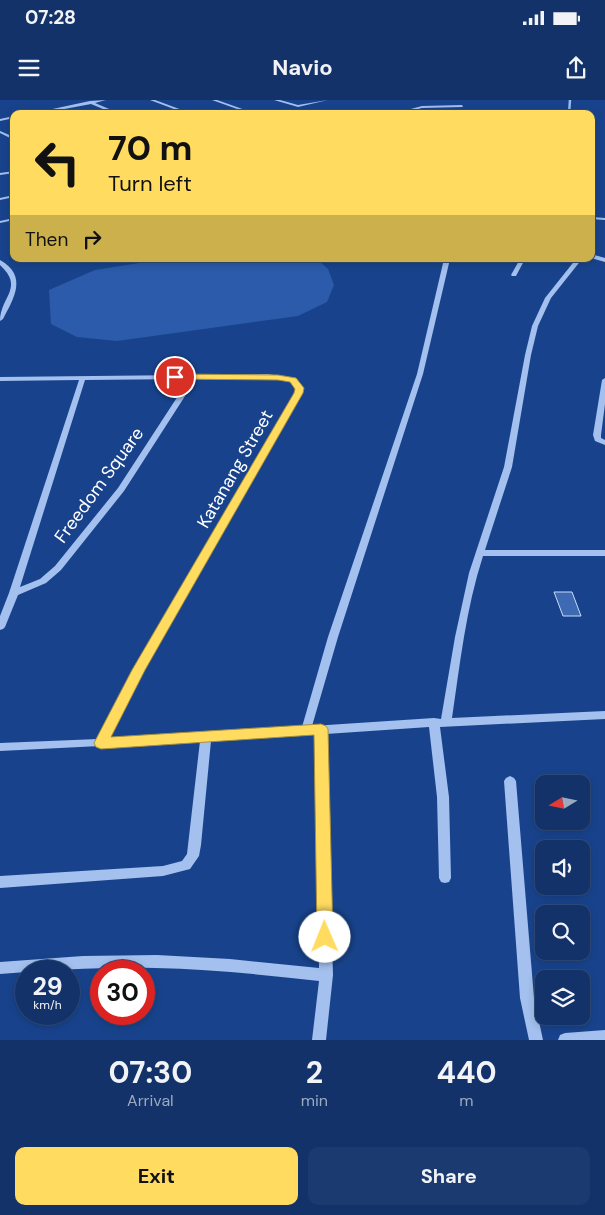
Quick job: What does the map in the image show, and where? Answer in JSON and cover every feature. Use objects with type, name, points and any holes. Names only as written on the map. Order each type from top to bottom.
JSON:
[{"type":"street","points":[[85,100],[110,110]]},
{"type":"street","points":[[51,110],[104,100]]},
{"type":"street","points":[[152,100],[179,110]]},
{"type":"street","points":[[214,100],[243,110]]},
{"type":"street","points":[[276,100],[295,106],[326,100]]},
{"type":"street","points":[[460,110],[466,100]]},
{"type":"street","points":[[410,110],[422,107],[462,106]]},
{"type":"street","points":[[0,262],[9,270],[15,280],[12,297],[0,319]]},
{"type":"street","points":[[306,730],[333,637],[420,374],[446,262]]},
{"type":"street","points":[[514,275],[520,262]]},
{"type":"street","points":[[445,878],[440,722],[479,553],[499,501],[508,467],[535,326],[548,298],[577,262]]},
{"type":"street","name":"Freedom Square","points":[[14,593],[42,581],[58,568],[120,489],[194,377]]},
{"type":"street","name":"Katanang Street","points":[[0,378],[278,377],[293,380],[300,388],[299,393],[139,670],[101,743]]},
{"type":"street","name":"Freedom Square","points":[[0,627],[14,593],[83,378]]},
{"type":"street","points":[[605,380],[597,435],[598,439],[605,442]]},
{"type":"street","points":[[479,553],[605,553]]},
{"type":"street","points":[[0,746],[101,743],[440,722],[605,715]]},
{"type":"street","points":[[319,1040],[326,975],[321,729]]},
{"type":"street","points":[[0,882],[163,871],[186,865],[193,856],[195,845],[206,737]]},
{"type":"street","points":[[510,781],[527,998],[536,1040]]},
{"type":"street","points":[[0,968],[73,962],[132,961],[198,963],[326,975]]},
{"type":"street","points":[[565,1040],[605,1037]]},
{"type":"shaded area","points":[[146,262],[320,262],[328,269],[334,285],[327,302],[298,316],[117,341],[77,337],[51,324],[49,290],[95,270]]},
{"type":"building","points":[[554,592],[572,592],[581,616],[563,616]]},
{"type":"waterway","points":[[569,110],[570,100]]},
{"type":"route","points":[[175,377],[268,376],[293,380],[300,388],[299,393],[139,670],[101,743],[321,729],[325,937]]}]
